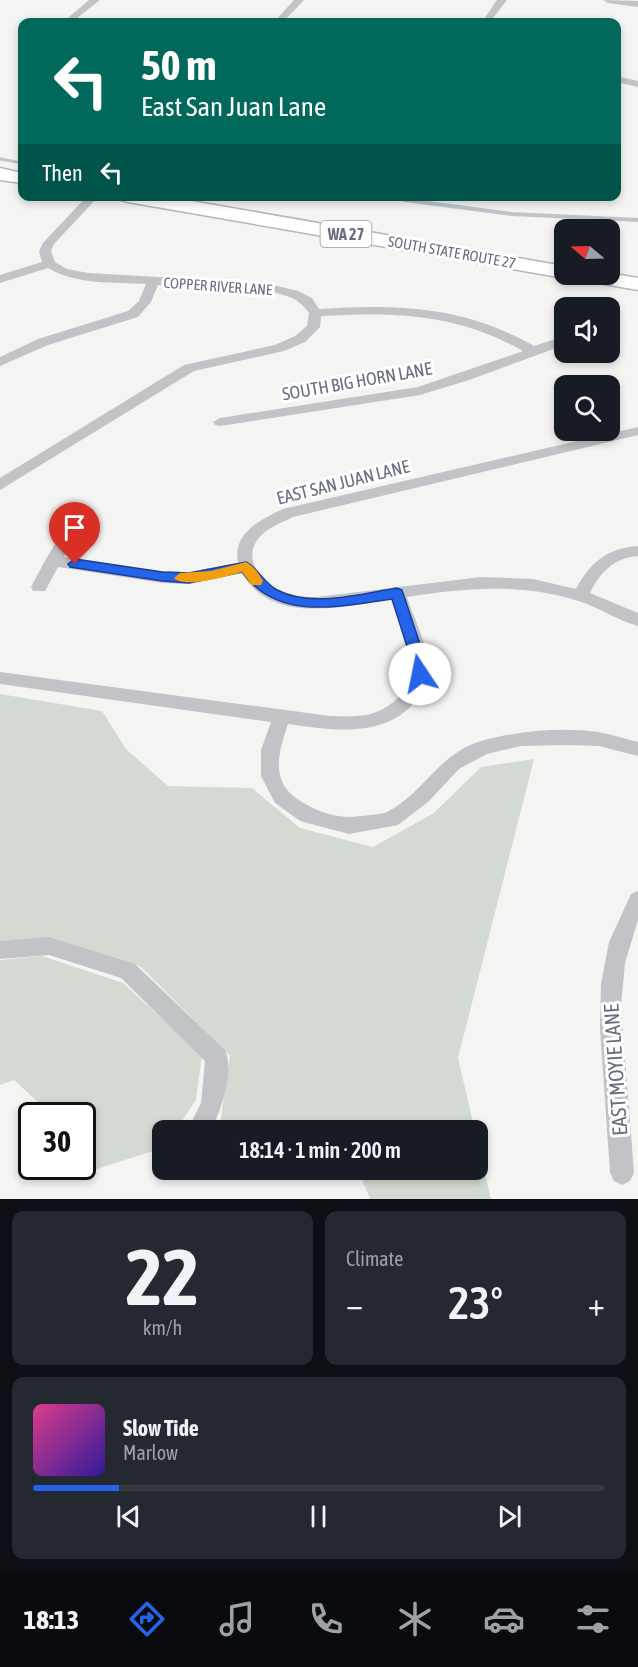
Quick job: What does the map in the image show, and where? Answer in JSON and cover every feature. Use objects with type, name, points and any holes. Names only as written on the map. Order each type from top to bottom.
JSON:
[{"type":"main road","points":[[0,174],[18,177]]},
{"type":"main road","name":"SOUTH STATE ROUTE 27","points":[[157,201],[554,270]]},
{"type":"main road","points":[[620,281],[638,284]]},
{"type":"street","points":[[72,18],[95,0]]},
{"type":"street","points":[[282,18],[299,0]]},
{"type":"street","points":[[489,18],[502,0]]},
{"type":"street","points":[[608,0],[638,4]]},
{"type":"street","points":[[621,80],[638,84]]},
{"type":"street","points":[[0,279],[49,264],[45,251],[49,243],[89,201]]},
{"type":"street","name":"COPPER RIVER LANE","points":[[49,264],[63,272],[88,277],[265,287],[294,294],[307,301],[315,313]]},
{"type":"street","points":[[0,363],[44,342],[133,314],[145,302],[153,281]]},
{"type":"street","points":[[0,485],[189,368],[279,348],[300,339],[313,327],[315,313],[378,309],[429,312],[474,323],[513,338],[532,351]]},
{"type":"street","name":"SOUTH BIG HORN LANE","points":[[220,422],[420,391],[465,377],[554,343]]},
{"type":"street","name":"EAST SAN JUAN LANE","points":[[246,567],[246,546],[260,526],[288,513],[638,431]]},
{"type":"street","points":[[39,586],[65,542],[83,524]]},
{"type":"street","points":[[580,595],[591,574],[607,560],[630,551],[638,551]]},
{"type":"street","points":[[53,561],[162,577],[189,578],[246,567],[255,580],[271,593],[297,602],[330,603],[477,584],[516,583],[598,600],[638,620]]},
{"type":"street","points":[[0,678],[282,717],[330,723],[359,723],[388,714],[411,694],[420,674],[417,656],[397,593]]},
{"type":"street","points":[[282,717],[270,750],[270,776],[282,798],[308,816],[349,826],[391,819],[421,797],[452,764],[492,746],[520,738],[599,739],[638,749]]},
{"type":"street","name":"EAST MOYIE LANE","points":[[622,1173],[608,1006],[615,952],[626,920],[638,900]]},
{"type":"street","points":[[0,950],[49,946],[128,971],[186,1024],[217,1057],[212,1104],[204,1120]]},
{"type":"shaded area","points":[[0,694],[102,711],[126,749],[168,786],[252,788],[300,828],[373,847],[434,813],[481,767],[534,759],[458,1058],[472,1120],[221,1120],[230,1056],[140,966],[51,938],[0,941]]},
{"type":"shaded area","points":[[42,956],[123,983],[202,1055],[196,1100],[182,1120],[152,1120],[152,1151],[96,1169],[96,1102],[38,1102],[14,1080],[0,1085],[0,960]]},
{"type":"shaded area","points":[[362,1180],[486,1180],[491,1199],[370,1199]]},
{"type":"waterway","points":[[0,159],[18,162]]},
{"type":"waterway","points":[[413,201],[512,214],[638,220]]},
{"type":"slow traffic","points":[[180,578],[211,575],[246,567],[257,581]]},
{"type":"route","points":[[75,564],[162,577],[189,578],[246,567],[255,580],[271,593],[297,602],[330,603],[397,593],[417,656],[420,674]]}]
